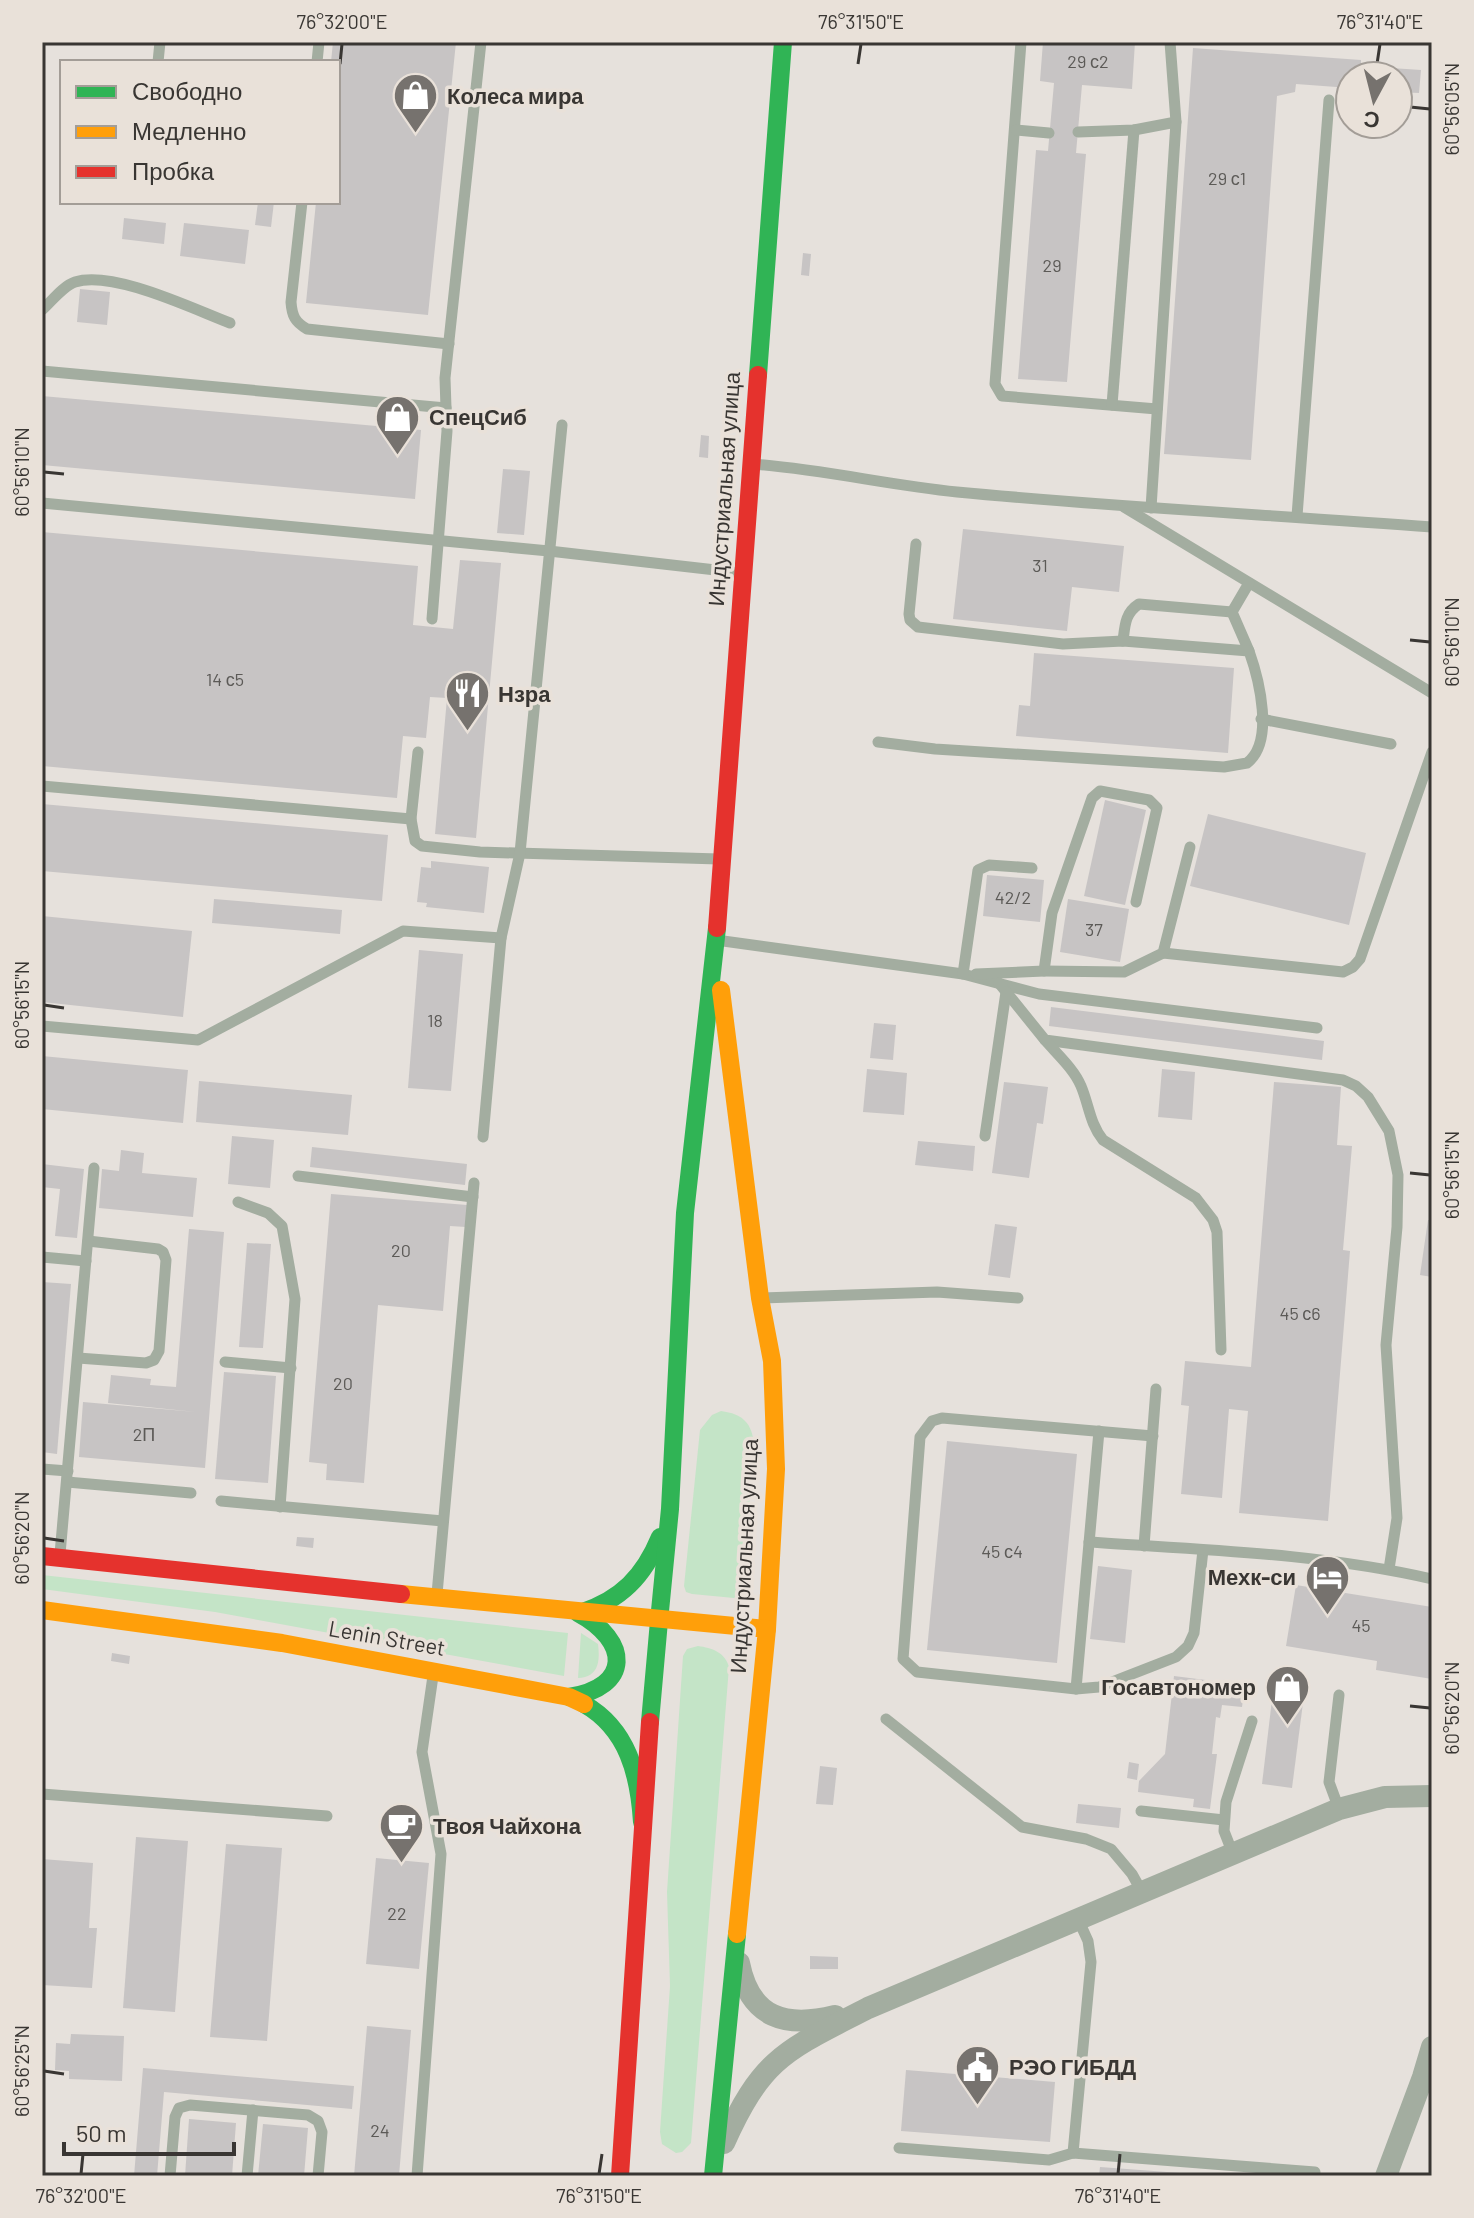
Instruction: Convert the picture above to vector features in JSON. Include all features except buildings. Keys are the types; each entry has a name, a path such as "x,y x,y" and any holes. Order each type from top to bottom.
{"main road":[{"name":"Индустриальная улица","path":"629,2173 623,2151 642,1822 670,1509 685,1213 716,940 749,464 783,42"},
{"name":"Индустриальная улица","path":"710,2173 736,1949 767,1629 776,1469 772,1361 760,1298 716,940"},
{"path":"578,1613 611,1602 635,1582 656,1549 670,1509"},
{"name":"Lenin Street","path":"51,1557 578,1613 767,1629"},
{"name":"Lenin Street","path":"42,1610 282,1643 569,1697 602,1715 620,1736 638,1779 642,1822"},
{"path":"569,1697 584,1696 607,1683 615,1658 614,1644 608,1633 578,1613"}],"street":[{"path":"710,2173 741,2107 758,2080 793,2046 868,2008 1339,1809 1385,1797 1432,1796"},
{"path":"736,1949 744,1984 771,2015 799,2023 868,2008"},
{"path":"1386,2176 1432,2047"}],"lane":[{"path":"432,619 447,431 445,378 481,42"},
{"path":"1021,42 996,390 1002,396 1157,409"},
{"path":"1151,508 1176,122 1170,42"},
{"path":"1297,516 1329,100"},
{"path":"1078,132 1134,130 1176,122"},
{"path":"1016,130 1049,133"},
{"path":"1112,405 1134,130"},
{"path":"302,204 291,302 292,315 298,323 307,329 449,344"},
{"path":"42,310 67,287 76,282 89,281 135,287 230,323"},
{"path":"42,371 446,408"},
{"path":"483,1137 501,938 520,853 562,425"},
{"path":"749,464 804,468 952,491 1432,527"},
{"path":"42,503 439,540 742,573"},
{"path":"1122,506 1432,693"},
{"path":"916,544 909,614 910,620 918,627 1063,644 1123,641 1249,651"},
{"path":"1232,612 1249,583"},
{"path":"1123,641 1126,618 1131,609 1139,604 1232,612"},
{"path":"878,742 935,749 1236,767 1247,763 1259,750 1262,699 1258,676 1232,612"},
{"path":"1261,719 1391,744"},
{"path":"418,752 411,819 415,841 422,846 480,852 722,859"},
{"path":"716,940 963,974 1124,972 1163,953 1343,972 1360,959 1432,752"},
{"path":"42,786 411,819"},
{"path":"1044,971 1056,901 1092,798 1100,791 1149,800 1157,808 1136,902"},
{"path":"1163,953 1190,847"},
{"path":"963,974 978,870 989,865 1032,868"},
{"path":"42,1026 198,1040 403,931 501,938"},
{"path":"963,974 1002,988 1039,994 1317,1028"},
{"path":"1002,988 1074,1073 1096,1130 1103,1140 1196,1198 1213,1220 1217,1232 1221,1350"},
{"path":"985,1136 1002,988"},
{"path":"1045,1040 1343,1080 1368,1097 1389,1131 1398,1175 1397,1227 1386,1345 1397,1518 1389,1569"},
{"path":"51,1557 67,1477 94,1168"},
{"path":"298,1176 473,1197"},
{"path":"437,1598 474,1183"},
{"path":"238,1202 268,1213 282,1226 295,1299 280,1507"},
{"path":"78,1358 146,1363 154,1360 159,1351 166,1260 163,1252 88,1241"},
{"path":"42,1257 86,1261"},
{"path":"760,1298 937,1292 1018,1298"},
{"path":"225,1362 291,1368"},
{"path":"1144,1546 1156,1389"},
{"path":"1153,1436 942,1418 932,1421 920,1437 903,1659 917,1672 1076,1689 1099,1687 1176,1657 1188,1646 1194,1633 1203,1550"},
{"path":"1076,1689 1099,1431"},
{"path":"42,1469 67,1477 191,1493"},
{"path":"221,1501 443,1521"},
{"path":"1089,1542 1310,1557 1432,1579"},
{"path":"417,2176 441,1854 422,1752 434,1671"},
{"path":"1339,1695 1329,1782 1339,1809"},
{"path":"886,1719 1022,1827 1086,1839 1111,1849 1132,1874 1142,1892"},
{"path":"1233,1854 1224,1831 1224,1820 1229,1791 1252,1721"},
{"path":"42,1794 327,1816"},
{"path":"1141,1811 1224,1820"},
{"path":"1073,2153 1091,1962 1088,1941 1078,1919"},
{"path":"170,2176 175,2117 179,2108 190,2105 308,2115 318,2121 322,2132 318,2176"},
{"path":"247,2176 253,2110"},
{"path":"899,2148 1049,2160 1073,2153 1315,2172"}],"green space":[{"path":"721,1411 735,1414 745,1421 754,1445 743,1588 740,1595 734,1598 692,1594 686,1592 684,1586 700,1430 712,1415"},
{"path":"42,1575 568,1633 564,1676 215,1612 42,1589"},
{"path":"581,1633 598,1644 599,1656 594,1671 578,1678"},
{"path":"698,1646 717,1652 729,1667 691,2143 682,2152 676,2153 662,2144 660,2132 670,1986 667,1892 683,1656 687,1649"}],"traffic: fast":[{"path":"758,375 783,42"},
{"path":"659,1621 670,1509 685,1213 717,928"},
{"path":"580,1613 608,1601 629,1585 647,1564 660,1537"},
{"path":"569,1697 590,1692 604,1684 617,1662 615,1649 607,1637 578,1613"},
{"path":"650,1722 659,1621"},
{"path":"584,1704 599,1714 621,1740 634,1771 642,1822"},
{"path":"713,2176 737,1934"}],"traffic: slow":[{"path":"721,990 760,1298 772,1361 776,1469 767,1629"},
{"path":"401,1594 767,1629 737,1934"},
{"path":"42,1610 282,1643 569,1697 584,1704"}],"traffic: jam":[{"path":"717,928 758,375"},
{"path":"42,1556 401,1594"},
{"path":"620,2176 650,1722"}],"place":[{"name":"Колеса мира","path":"416,135"},
{"name":"СпецСиб","path":"398,456"},
{"name":"Нзра","path":"467,733"},
{"name":"Мехк-си","path":"1327,1616"},
{"name":"Госавтономер","path":"1287,1726"},
{"name":"Твоя Чайхона","path":"402,1865"},
{"name":"РЭО ГИБДД","path":"978,2106"}]}
